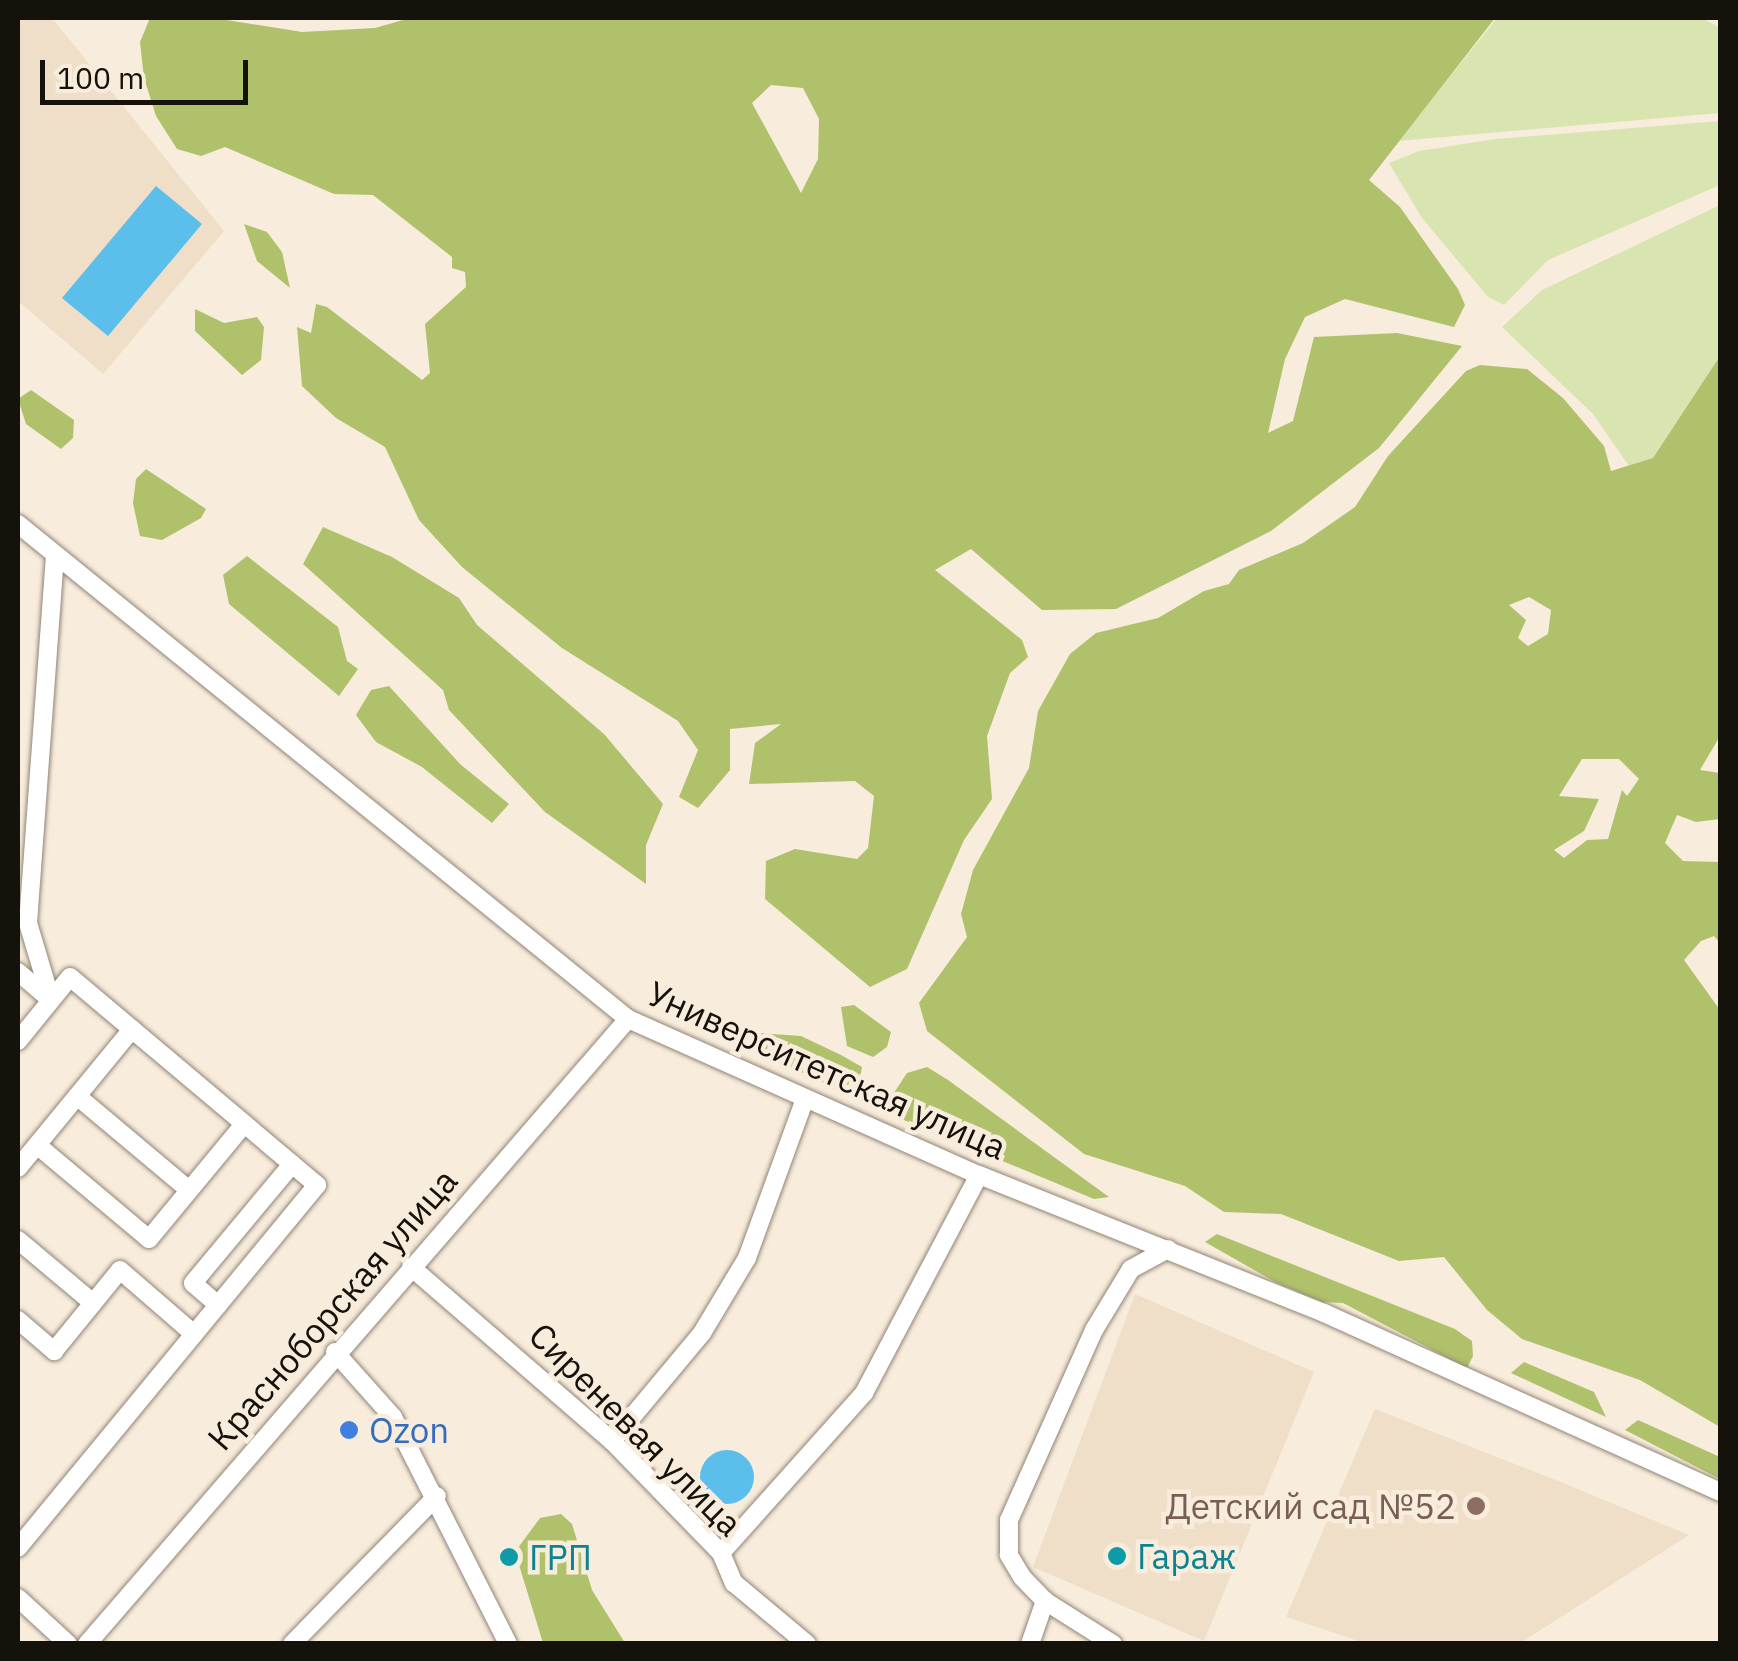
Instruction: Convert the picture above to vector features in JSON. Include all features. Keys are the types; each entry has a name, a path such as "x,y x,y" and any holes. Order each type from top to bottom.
{"street":[{"name":"Университетская улица","path":"18,524 628,1019 979,1175 1168,1249 1720,1492"},
{"path":"51,1000 28,923 55,555"},
{"path":"18,972 51,1000"},
{"path":"18,1041 70,977 317,1185 18,1548"},
{"name":"Красноборская улица","path":"87,1644 335,1352 628,1019"},
{"path":"18,1168 132,1029"},
{"path":"77,1096 189,1190"},
{"path":"612,1441 702,1333 747,1258 805,1099"},
{"path":"36,1145 148,1239 244,1124"},
{"path":"218,1305 193,1283 292,1164"},
{"path":"721,1553 864,1393 979,1175"},
{"path":"18,1240 93,1303"},
{"path":"1114,1644 1045,1601 1010,1556 1009,1520 1094,1330 1131,1269 1168,1249"},
{"name":"Сиреневая улица","path":"411,1266 612,1441 721,1553 734,1583 807,1644"},
{"path":"18,1320 54,1352 120,1270 194,1334"},
{"path":"335,1352 392,1417 437,1496 507,1639 486,1644"},
{"path":"292,1644 437,1496"},
{"path":"18,1598 68,1644"},
{"path":"1030,1644 1045,1601"}],"shaded area":[{"path":"18,18 52,18 224,231 103,374 18,301"},
{"path":"1135,1294 1314,1372 1204,1641 1033,1567"},
{"name":"Детский сад №52","path":"1375,1409 1689,1535 1520,1643 1365,1643 1286,1617"}],"green space":[{"path":"150,18 214,18 302,32 375,28 410,18 1495,18 1369,180 1400,207 1458,289 1465,305 1454,327 1345,299 1305,317 1285,359 1268,433 1293,421 1314,337 1397,333 1462,346 1379,448 1271,531 1116,609 1042,610 971,549 935,570 1022,640 1028,657 1010,673 987,736 992,799 964,840 907,969 870,987 765,899 766,861 795,849 857,859 868,848 874,796 855,781 749,784 755,743 781,724 730,729 730,770 698,808 679,797 698,750 678,721 562,648 462,567 419,520 385,447 336,418 302,386 297,327 311,333 316,304 327,307 422,380 430,373 425,324 466,287 465,272 452,268 452,257 373,195 334,194 225,147 201,156 177,149 156,116 144,78 140,42","holes":["771,85 803,88 819,119 818,159 801,193 752,103"]},
{"path":"1497,18 1702,18 1720,28 1720,113 1398,141"},
{"path":"1720,121 1720,185 1548,260 1504,305 1488,297 1422,218 1389,163 1419,151 1495,139"},
{"path":"1720,205 1720,356 1653,458 1629,466 1593,414 1502,327 1542,290"},
{"path":"244,224 267,232 282,252 290,288 257,261"},
{"path":"195,309 224,323 257,317 264,327 261,360 242,375 195,331"},
{"path":"1720,356 1720,736 1700,770 1720,773 1720,819 1696,822 1677,815 1665,843 1683,861 1720,862 1720,943 1714,936 1701,941 1684,960 1720,1010 1720,1427 1640,1380 1522,1339 1487,1310 1444,1257 1399,1261 1281,1214 1224,1212 1185,1186 1084,1154 927,1031 919,1003 967,937 961,914 973,870 1029,768 1038,711 1070,654 1096,633 1158,618 1204,591 1229,584 1239,570 1303,543 1355,507 1388,456 1466,371 1480,365 1527,369 1563,398 1604,446 1611,471 1653,458","holes":["1529,597 1551,610 1548,634 1528,646 1518,638 1526,620 1509,605","1582,759 1619,759 1639,779 1627,796 1622,790 1608,839 1587,840 1564,858 1554,850 1584,831 1599,799 1559,796"]},
{"path":"31,390 74,420 73,438 61,449 26,424 18,399"},
{"path":"146,469 206,509 201,518 162,540 140,536 133,503 136,479"},
{"path":"323,527 392,557 459,598 477,625 604,734 663,804 646,845 646,884 545,812 449,710 443,690 303,564"},
{"path":"247,556 338,627 347,661 358,669 339,696 229,604 223,575"},
{"path":"389,686 460,764 509,804 492,823 422,767 376,742 356,715 371,690"},
{"path":"854,1005 891,1032 887,1047 873,1057 847,1046 841,1007"},
{"path":"760,1033 801,1036 841,1055 862,1067 859,1084 830,1086 764,1054"},
{"path":"927,1067 1109,1197 1094,1199 882,1111 907,1073"},
{"path":"1217,1234 1455,1329 1472,1341 1473,1356 1467,1368 1343,1303 1322,1302 1277,1283 1205,1242"},
{"path":"1524,1362 1594,1392 1606,1417 1511,1373"},
{"path":"1638,1420 1720,1457 1720,1479 1625,1430"},
{"path":"561,1514 572,1524 592,1590 625,1643 543,1643 515,1552 540,1518"}],"water":[{"path":"156,186 202,224 108,336 62,298"},
{"path":"727,1450 746,1458 754,1477 746,1496 727,1504 708,1496 700,1477 708,1458"}],"place":[{"name":"Ozon","path":"349,1430"},
{"name":"Детский сад №52","path":"1476,1506"},
{"name":"Гараж","path":"1117,1556"},
{"name":"ГРП","path":"509,1557"}]}
